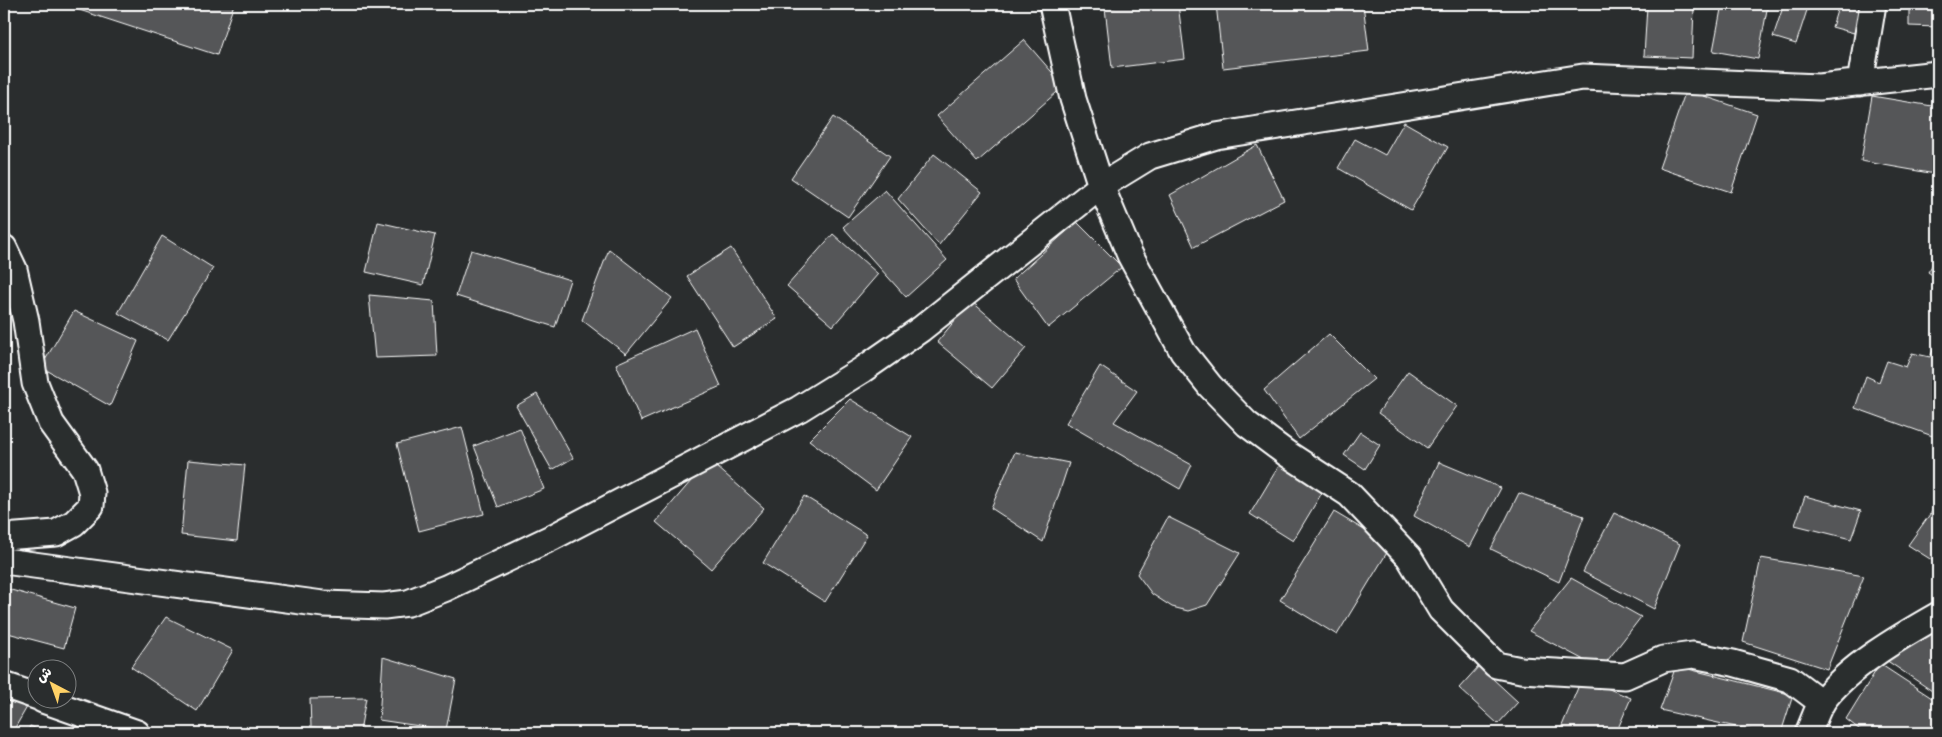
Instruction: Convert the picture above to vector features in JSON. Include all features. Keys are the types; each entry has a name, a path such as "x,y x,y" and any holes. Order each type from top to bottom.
{"street":[{"path":"1052,4 1073,99 1101,186 1130,255 1183,352 1210,386 1248,424 1286,453 1349,494 1408,557 1441,610 1496,665 1521,670 1625,676 1663,659 1692,655 1733,663 1790,679 1822,703"},
{"path":"1860,83 1873,4"},
{"path":"4,561 323,604 384,606 408,603 446,588 553,537 807,404 862,370 921,329 1101,186 1150,156 1216,136 1583,76 1819,87 1938,74"},
{"path":"4,248 14,270 26,321 35,383 51,423 84,470 92,493 91,506 74,523 56,533 4,537"},
{"path":"1808,733 1822,703 1838,684 1872,656 1938,615"},
{"path":"4,685 28,693"},
{"path":"71,710 137,733"}],"building":[{"path":"61,4 234,4 217,55"},
{"path":"1136,4 1178,4 1185,59 1112,68 1105,8"},
{"path":"1216,4 1363,4 1369,51 1223,68"},
{"path":"1722,4 1768,4 1758,59 1713,51"},
{"path":"1784,4 1809,4 1796,44 1773,37"},
{"path":"1839,4 1863,4 1854,33 1832,27"},
{"path":"1909,4 1938,4 1938,27 1909,26"},
{"path":"1647,6 1694,8 1692,58 1644,56"},
{"path":"1024,40 1064,86 977,162 937,116"},
{"path":"1686,90 1757,114 1731,192 1659,168"},
{"path":"1872,96 1938,107 1938,154 1935,174 1861,161"},
{"path":"833,117 890,156 848,217 791,178"},
{"path":"1404,122 1448,147 1411,210 1338,168 1355,139 1385,155"},
{"path":"1257,145 1284,200 1194,247 1170,195"},
{"path":"934,154 982,192 939,245 898,199"},
{"path":"885,190 947,260 906,297 843,227"},
{"path":"378,222 435,235 423,285 366,272"},
{"path":"1077,222 1122,267 1048,328 1013,279"},
{"path":"833,234 878,274 833,326 787,286"},
{"path":"162,236 213,268 168,340 118,313"},
{"path":"731,248 777,319 733,347 687,276"},
{"path":"609,249 672,298 626,354 582,320"},
{"path":"471,250 570,280 555,327 456,296"},
{"path":"1938,256 1938,279 1928,272"},
{"path":"369,295 434,301 437,356 375,358"},
{"path":"971,301 1026,348 992,388 937,342"},
{"path":"74,311 138,341 110,406 41,367"},
{"path":"695,328 721,386 641,421 616,364"},
{"path":"1329,334 1374,379 1299,439 1264,390"},
{"path":"1938,339 1938,438 1855,408 1866,376 1879,382 1887,361 1906,367 1912,353 1930,357"},
{"path":"1100,366 1137,391 1114,422 1192,465 1180,489 1066,423"},
{"path":"1408,371 1457,406 1427,448 1378,413"},
{"path":"537,394 573,458 552,470 516,406"},
{"path":"850,399 912,437 876,490 809,440"},
{"path":"462,427 484,514 419,531 397,444"},
{"path":"520,428 544,489 498,507 474,446"},
{"path":"1360,432 1380,445 1365,469 1344,455"},
{"path":"1015,452 1069,463 1043,542 991,508"},
{"path":"188,460 245,465 237,541 181,535"},
{"path":"709,460 764,508 711,569 656,522"},
{"path":"1439,462 1501,488 1470,547 1414,516"},
{"path":"1280,464 1323,491 1293,541 1250,514"},
{"path":"1519,493 1584,516 1559,582 1491,549"},
{"path":"804,496 867,535 825,602 763,563"},
{"path":"1805,496 1861,511 1851,539 1795,525"},
{"path":"1938,503 1938,564 1908,545"},
{"path":"1334,512 1391,546 1337,635 1280,600"},
{"path":"1614,513 1680,544 1654,609 1583,572"},
{"path":"1168,517 1240,553 1207,605 1188,611 1172,607 1152,594 1137,574"},
{"path":"1761,558 1864,576 1827,669 1743,642"},
{"path":"1571,578 1641,617 1601,669 1529,631"},
{"path":"4,588 75,608 64,648 4,632"},
{"path":"166,617 233,650 197,711 131,667"},
{"path":"1938,626 1938,695 1886,660"},
{"path":"383,657 456,679 446,730 379,720"},
{"path":"1880,664 1938,702 1938,719 1929,733 1864,733 1846,719"},
{"path":"1479,666 1518,702 1498,724 1459,688"},
{"path":"1676,666 1793,695 1781,733 1763,733 1660,710"},
{"path":"1582,678 1631,698 1616,733 1559,733"},
{"path":"4,697 27,707 12,733 4,733"},
{"path":"366,698 360,731 311,727 310,699"},
{"path":"30,726 46,733 27,733"}]}
